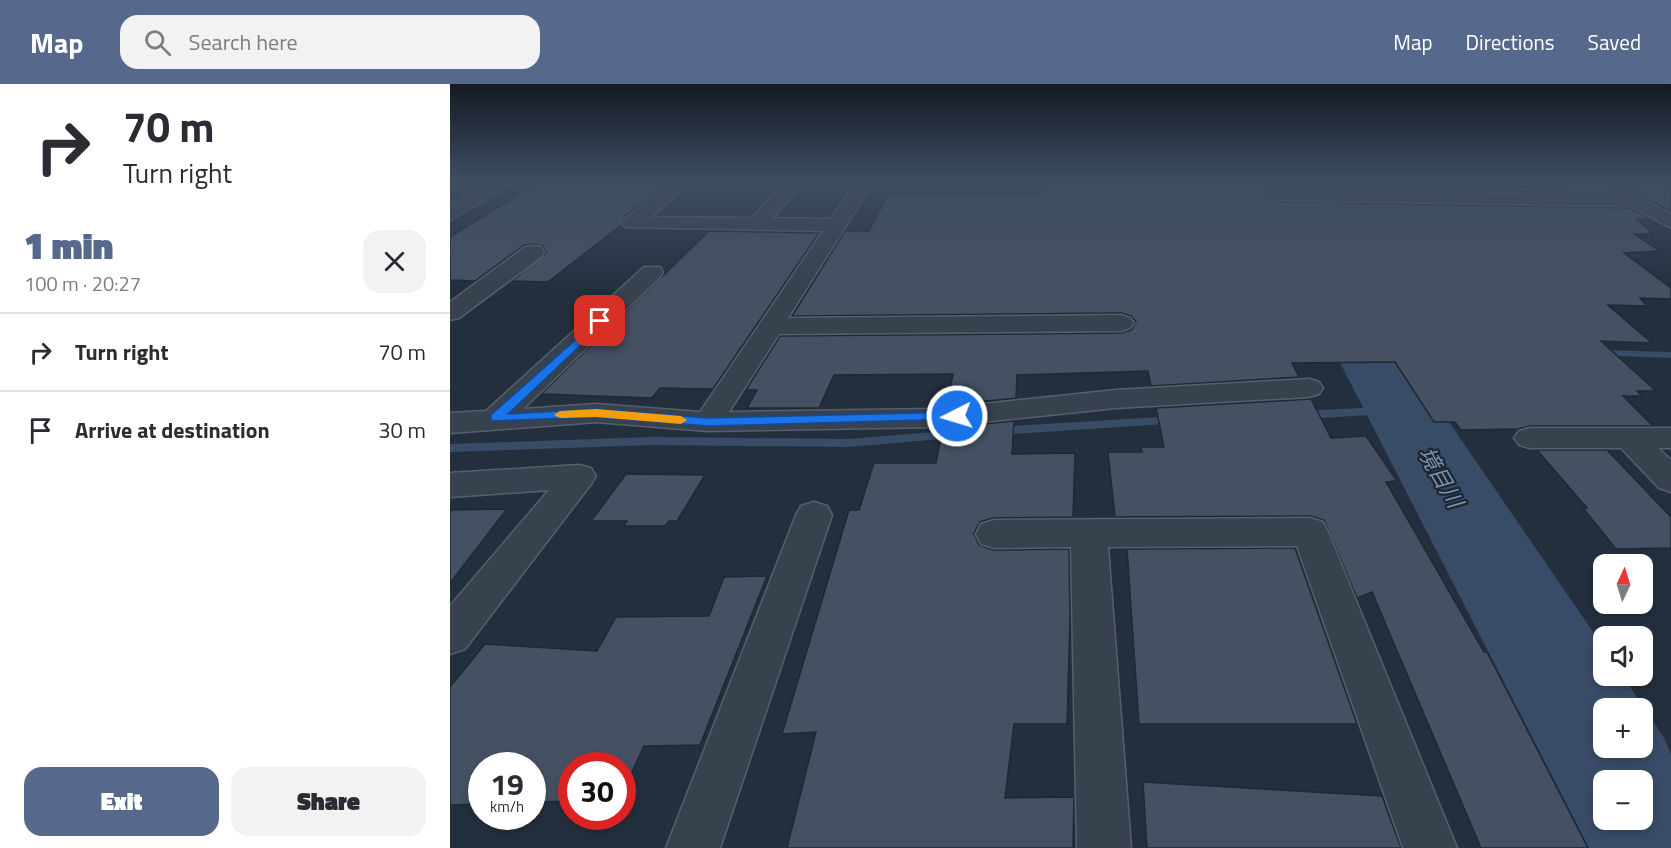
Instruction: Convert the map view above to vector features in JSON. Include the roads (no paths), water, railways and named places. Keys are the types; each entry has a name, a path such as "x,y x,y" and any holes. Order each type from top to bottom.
{"street":[{"path":"640,217 632,223 836,225"},
{"path":"758,224 764,217"},
{"path":"708,422 842,217"},
{"path":"450,313 533,252"},
{"path":"496,418 652,272"},
{"path":"769,326 1121,323"},
{"path":"450,423 496,418 596,413 708,422 934,418 1116,399 1309,388"},
{"path":"1530,438 1671,438"},
{"path":"1629,438 1671,480"},
{"path":"450,485 579,476 450,636"},
{"path":"693,848 814,515"},
{"path":"994,534 1310,532 1430,848"},
{"path":"1089,535 1104,848"}],"waterway":[{"name":"境目川","path":"1310,266 1365,347 1613,770"},
{"path":"1598,353 1671,355"},
{"path":"1301,415 1401,410"},
{"path":"995,431 1177,420"},
{"path":"450,448 653,441 849,443 958,434"},
{"name":"境目川","path":"1648,830 1659,848"}]}
